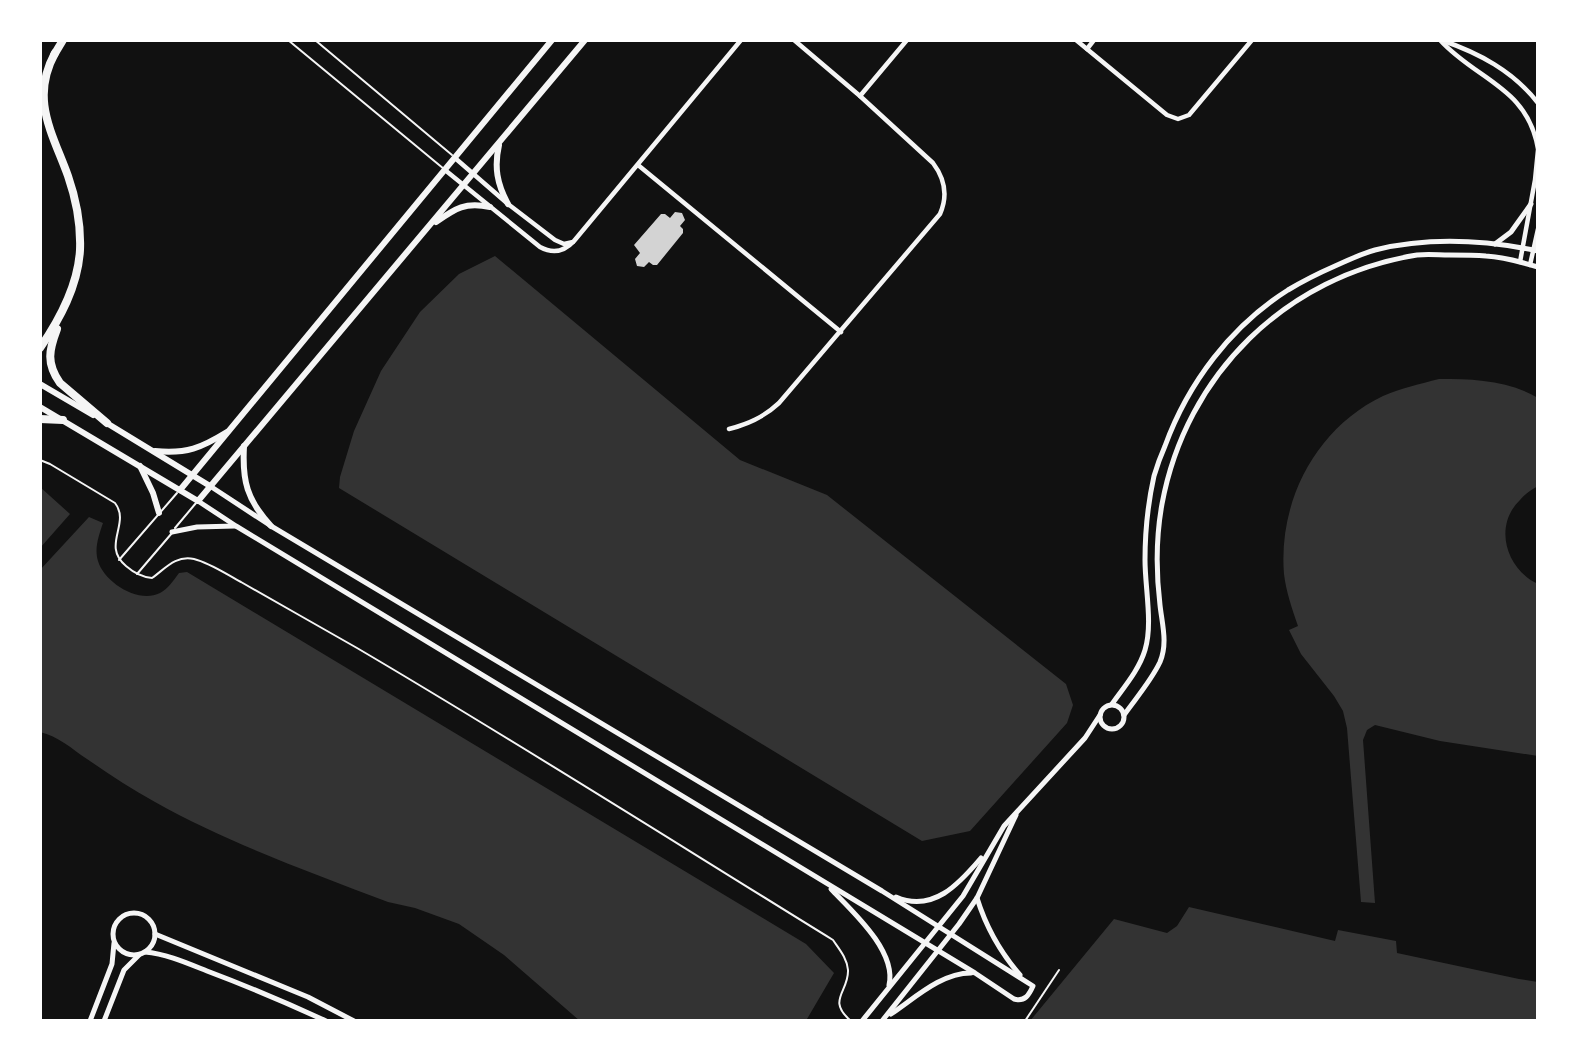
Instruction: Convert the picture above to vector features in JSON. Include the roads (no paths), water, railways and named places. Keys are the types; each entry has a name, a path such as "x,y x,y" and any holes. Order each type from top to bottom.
{"highway":[{"path":"40,75 63,40"},
{"path":"55,53 45,78 44,106 72,189 80,237 76,273 50,349 53,370 60,383 107,423"},
{"path":"40,348 65,305"},
{"path":"40,419 62,420"}],"main road":[{"path":"180,490 552,40"},
{"path":"40,407 198,501 585,40"},
{"path":"500,142 496,174 500,190 508,204"},
{"path":"429,227 462,206 476,204 490,207"},
{"path":"40,384 210,486"},
{"path":"154,451 187,452 232,429"},
{"path":"244,446 243,464 247,490 259,513 271,526"},
{"path":"139,465 149,483 159,513"}],"street":[{"path":"445,170 546,250 564,250 741,40"},
{"path":"729,429 749,423 773,409 940,214 945,195 941,175 933,163 794,40"},
{"path":"860,96 906,40"},
{"path":"1076,40 1167,115 1178,120 1189,115 1252,40"},
{"path":"1087,49 1094,40"},
{"path":"1440,40 1497,65 1518,81 1538,103"},
{"path":"1440,40 1454,54 1514,99 1535,134 1538,150 1521,262"},
{"path":"455,158 555,240 564,244 574,241"},
{"path":"638,164 841,332"},
{"path":"1494,244 1511,232 1531,204"},
{"path":"1530,265 1538,229"},
{"path":"863,1020 963,895 1004,826 1085,738 1106,706 1112,704 1138,667 1145,649 1148,629 1146,531 1155,473 1172,427 1187,397 1236,332 1286,291 1310,277 1375,250 1419,243 1469,242 1535,250"},
{"path":"1124,715 1160,661 1164,643 1158,534 1168,475 1192,415 1238,349 1272,318 1322,285 1384,262 1420,255 1484,256 1538,267"},
{"path":"198,501 1014,999 1027,996 1033,986 950,934 271,526 210,486"},
{"path":"172,532 210,526 236,526"},
{"path":"1100,715 1101,722 1106,727 1119,727 1124,722 1124,715 1122,709 1112,704"},
{"path":"1085,738 1106,727"},
{"path":"884,1019 977,898 1019,810"},
{"path":"881,891 907,902 939,897 955,886 988,850"},
{"path":"824,882 862,921 876,940 889,966 889,988"},
{"path":"977,898 996,943 1025,981"},
{"path":"90,1021 113,964 113,935 117,921 132,913 144,916 153,925 154,941 124,970 104,1021"},
{"path":"155,934 308,997 354,1021"},
{"path":"114,943 125,954 155,953 176,958 259,990 326,1021"},
{"path":"884,1019 944,979 975,973"}],"lane":[{"path":"288,40 445,170"},
{"path":"315,40 455,158"},
{"path":"40,460 115,503 121,515 115,550 119,560 137,575 152,578 176,560 186,558 213,567 418,685 832,940 845,958 848,968 839,1003 840,1010 851,1021"},
{"path":"119,560 180,490"},
{"path":"137,575 198,501"},
{"path":"1025,1021 1059,970"}]}
